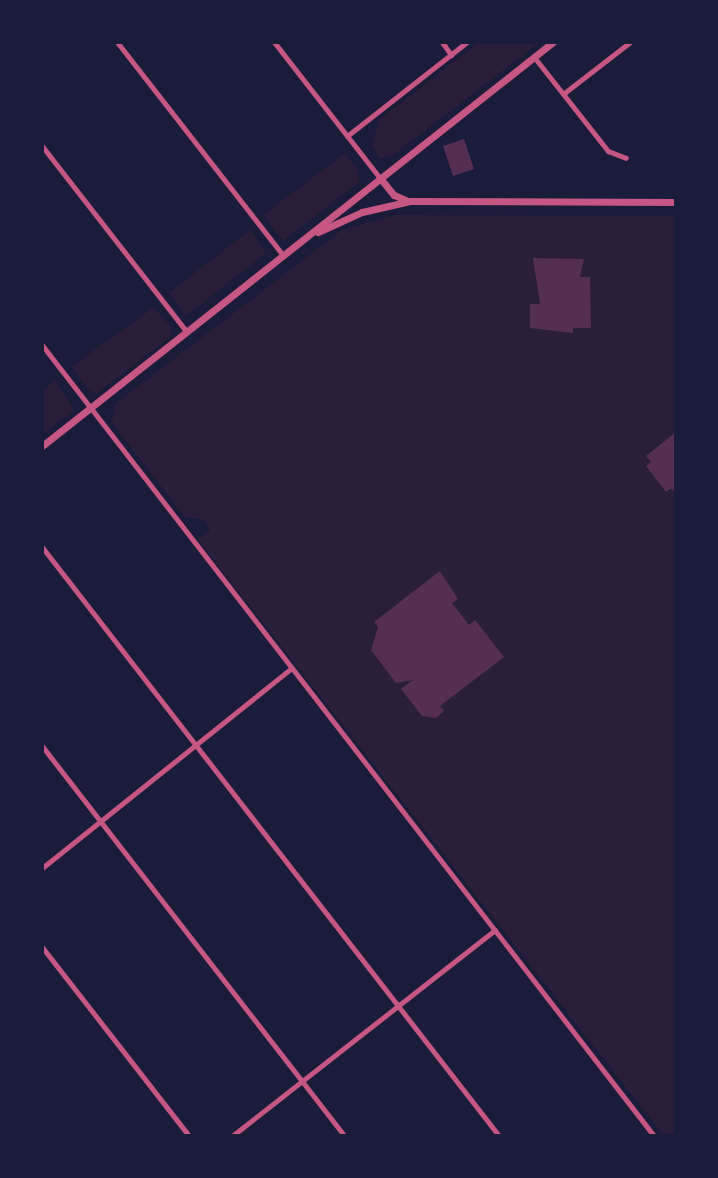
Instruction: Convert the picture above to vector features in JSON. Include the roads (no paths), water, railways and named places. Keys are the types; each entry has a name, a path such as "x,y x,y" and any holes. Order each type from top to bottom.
{"street":[{"path":"117,42 283,255"},
{"path":"274,42 394,195 410,201"},
{"path":"442,42 451,55"},
{"path":"347,136 467,42"},
{"path":"42,446 553,42"},
{"path":"563,94 630,42"},
{"path":"534,57 608,151 626,158"},
{"path":"42,146 186,331"},
{"path":"298,243 362,212 410,201 676,202"},
{"path":"42,345 654,1136"},
{"path":"42,547 499,1136"},
{"path":"42,868 292,668"},
{"path":"42,746 344,1136"},
{"path":"232,1136 495,930"},
{"path":"42,947 189,1136"}]}
